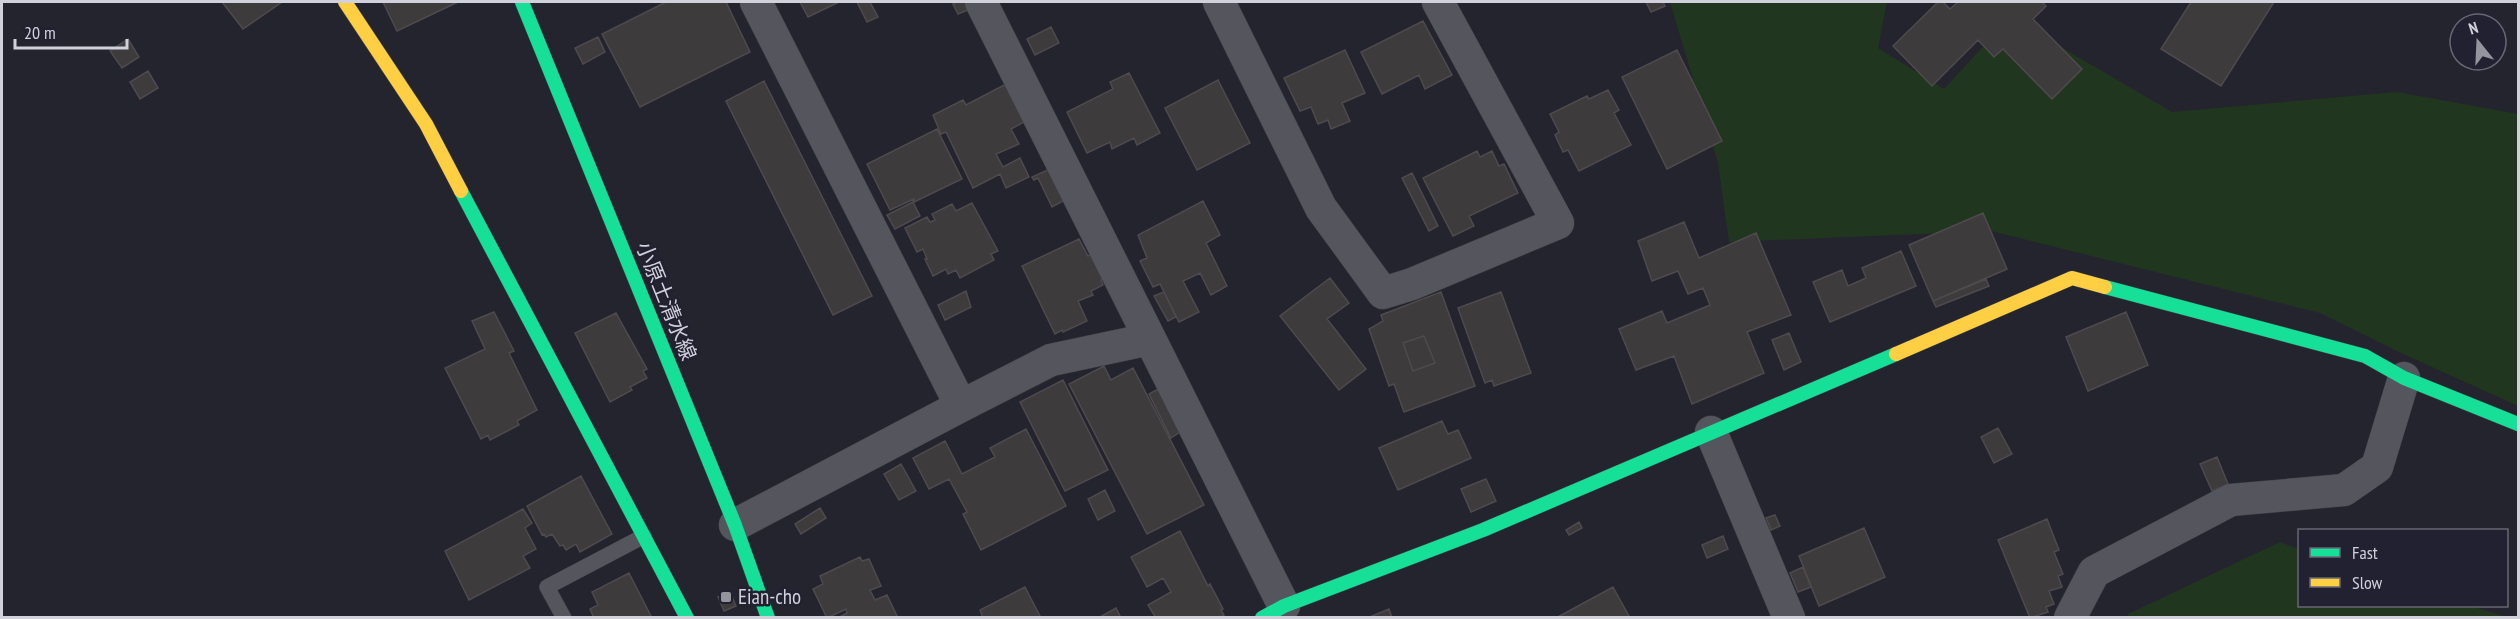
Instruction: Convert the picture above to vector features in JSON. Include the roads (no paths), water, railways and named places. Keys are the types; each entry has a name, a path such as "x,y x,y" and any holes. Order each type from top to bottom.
{"street":[{"path":"345,2 426,124 687,618"},
{"name":"小原土清水線","path":"522,2 735,525 768,618"},
{"path":"756,2 961,406"},
{"path":"981,2 1150,339 1273,612 1493,526 2072,278 2365,356 2404,378 2518,424"},
{"path":"1219,2 1322,208 1383,293 1412,284 1558,223 1438,2"},
{"path":"735,525 1051,360 1150,339"},
{"path":"2070,618 2094,572 2231,500 2344,490 2377,467 2404,378"},
{"path":"1711,432 1788,617"}],"lane":[{"path":"564,618 547,586 644,536"}],"place":[{"name":"Eian-cho","path":"726,597"}]}
